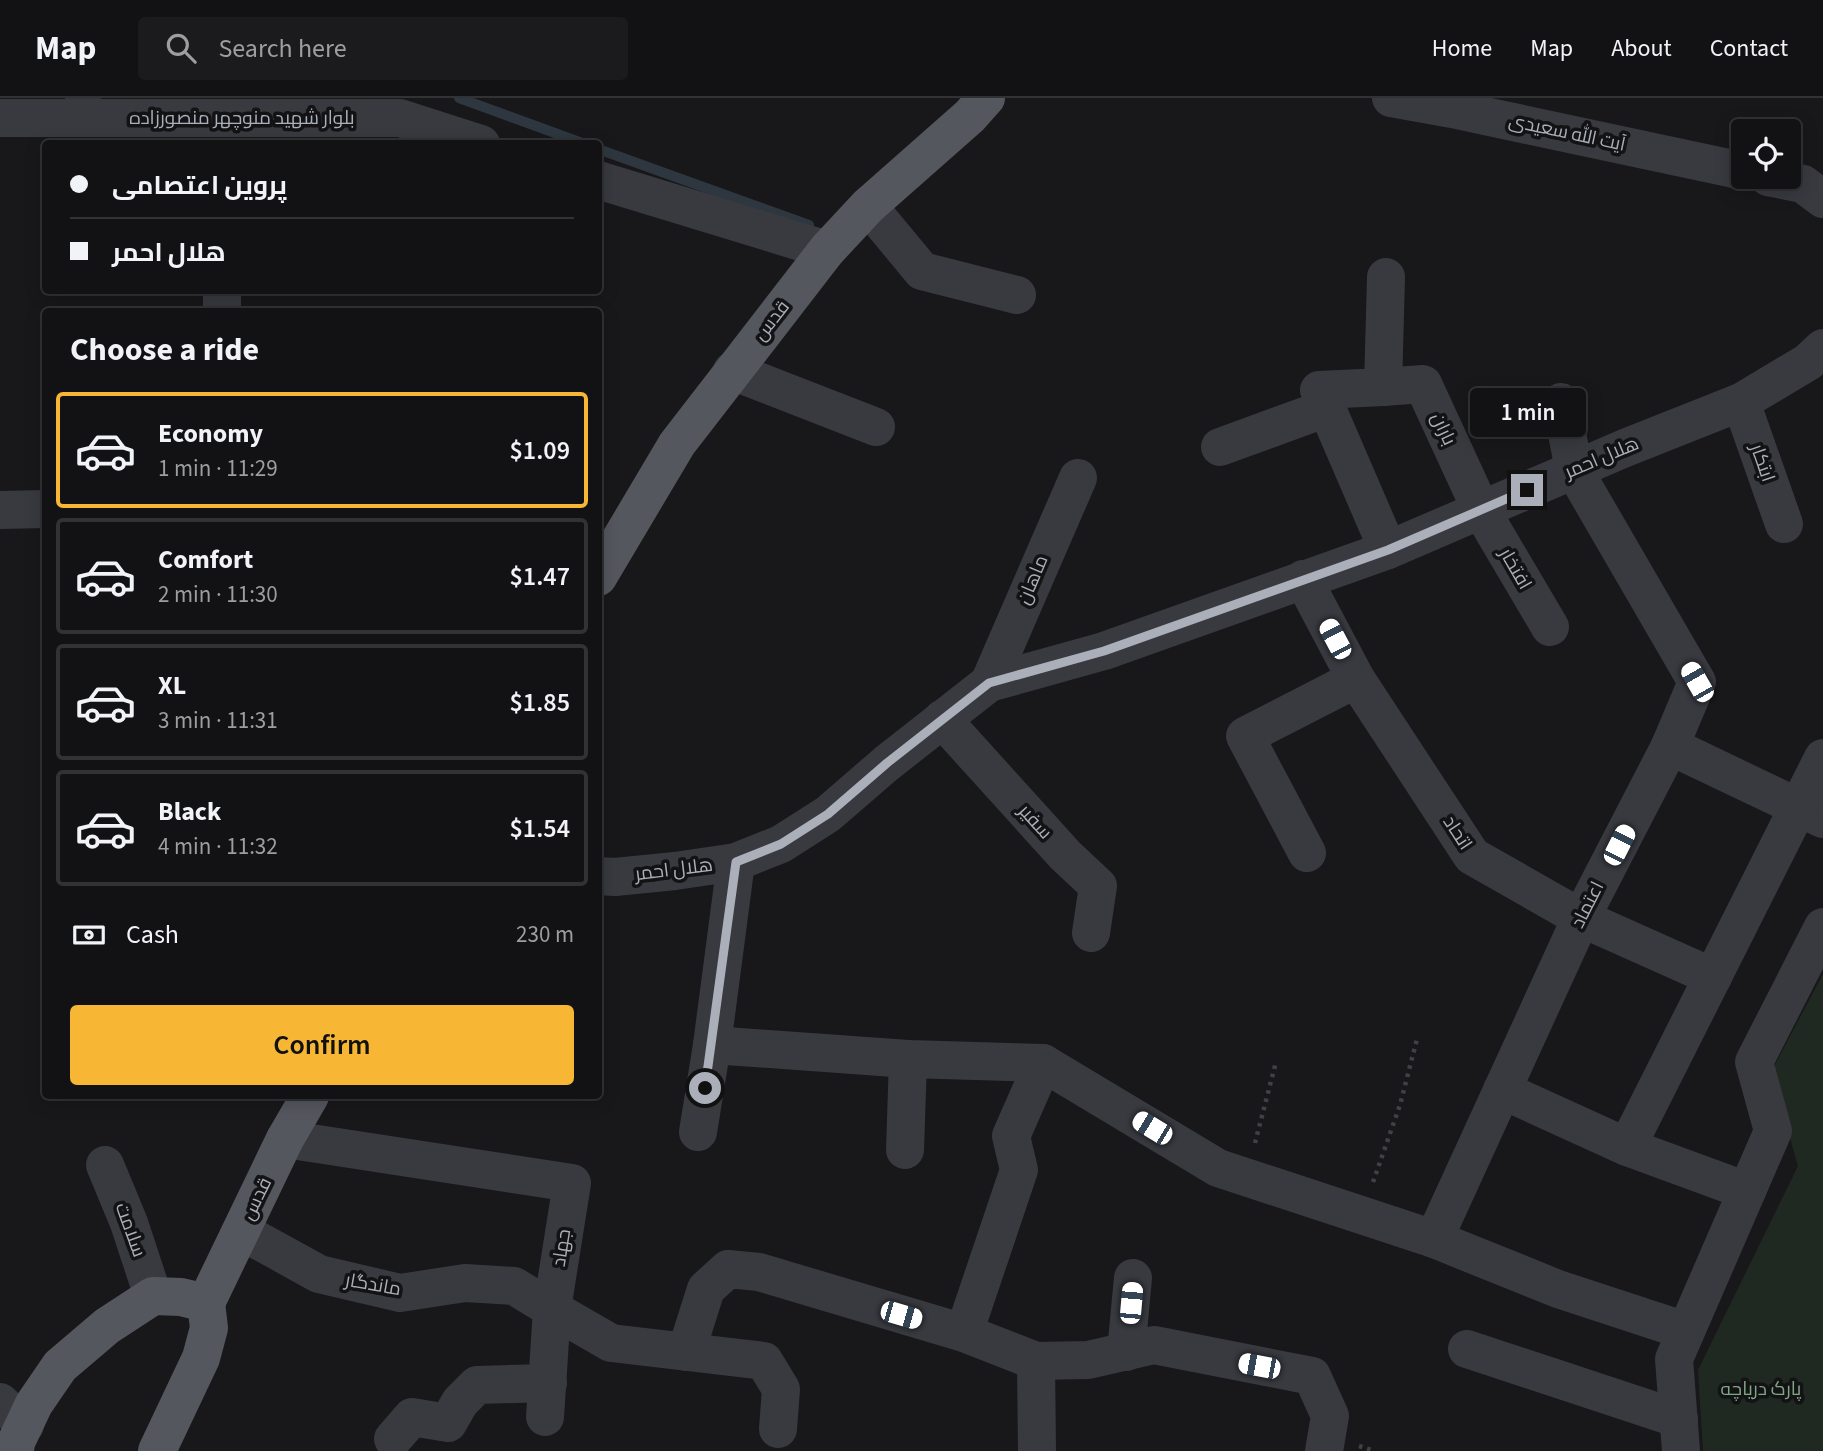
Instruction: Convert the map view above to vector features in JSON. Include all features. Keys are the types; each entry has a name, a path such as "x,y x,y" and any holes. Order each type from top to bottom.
{"main road":[{"name":"قدس","path":"602,570 677,444 827,250 868,206 974,104"},
{"name":"قدس","path":"206,1303 285,1139 308,1099"},
{"path":"11,1431 34,1405 60,1366 107,1325 153,1296 181,1297 206,1303 209,1328 201,1357 157,1451"}],"street":[{"name":"آیت الله سعیدی","path":"1391,98 1457,103 1731,168"},
{"name":"بلوار شهید منوچهر منصورزاده","path":"0,118 112,108 218,131 331,106 400,118 469,140"},
{"path":"602,181 827,250"},
{"path":"1801,184 1823,200"},
{"path":"868,206 922,271 1017,295"},
{"path":"1386,277 1383,387 1319,390 1388,550"},
{"name":"هلال احمر","path":"604,879 736,862 781,844 828,814 887,763 989,683 1104,651 1388,550 1752,395 1808,362 1823,348"},
{"path":"732,371 877,427"},
{"path":"1752,395 1823,383"},
{"name":"باران","path":"1383,387 1423,384 1481,510"},
{"name":"ابتکار","path":"1752,395 1784,524"},
{"path":"1561,401 1574,470"},
{"path":"1220,447 1327,408"},
{"name":"اعتماد","path":"1434,1239 1581,918 1670,746 1697,682 1574,470"},
{"name":"ماهان","path":"989,683 1078,478"},
{"path":"0,510 42,509"},
{"name":"افتخار","path":"1481,510 1550,627"},
{"name":"اتحاد","path":"1303,579 1356,679 1472,856 1581,918 1713,978"},
{"path":"1307,853 1245,736 1356,679"},
{"name":"سفیر","path":"942,719 1065,855 1098,886 1091,933"},
{"path":"1670,746 1811,813"},
{"path":"1627,1147 1713,978 1811,813 1823,758"},
{"path":"698,1132 736,862"},
{"path":"1467,1349 1680,1435 1674,1359 1773,1131 1754,1062 1823,927"},
{"path":"712,1045 908,1059 1043,1063 1218,1168 1434,1239 1558,1289 1686,1331"},
{"path":"905,1150 908,1059"},
{"path":"964,1333 1018,1170 1011,1136 1043,1063"},
{"path":"1502,1090 1627,1147 1747,1191"},
{"name":"جهاد","path":"285,1139 572,1183 552,1309"},
{"name":"سلامت","path":"105,1165 129,1223 153,1296"},
{"name":"ماندگار","path":"241,1231 319,1274 400,1293 465,1283 514,1286 552,1309"},
{"path":"686,1352 706,1289 728,1269 759,1272 964,1333 1036,1361 1088,1360 1154,1345 1312,1376 1330,1416 1324,1451"},
{"path":"1126,1352 1133,1278"},
{"path":"393,1439 412,1418 448,1423 460,1402 477,1385 546,1400 552,1309 611,1343 764,1361 781,1389 778,1429"},
{"path":"1036,1361 1037,1451"}],"path":[{"path":"1362,1215 1400,1105 1417,1039"},
{"path":"1246,1177 1276,1062"}],"green space":[{"name":"پارک دریاچه","path":"1823,974 1823,1451 1703,1451 1698,1370 1798,1166 1771,1072"}],"waterway":[{"path":"70,99 96,98"},
{"path":"459,98 574,140"},
{"path":"602,150 809,225"}],"route":[{"path":"705,1088 736,862 781,844 828,814 887,763 989,683 1104,651 1388,550 1527,490"}]}
